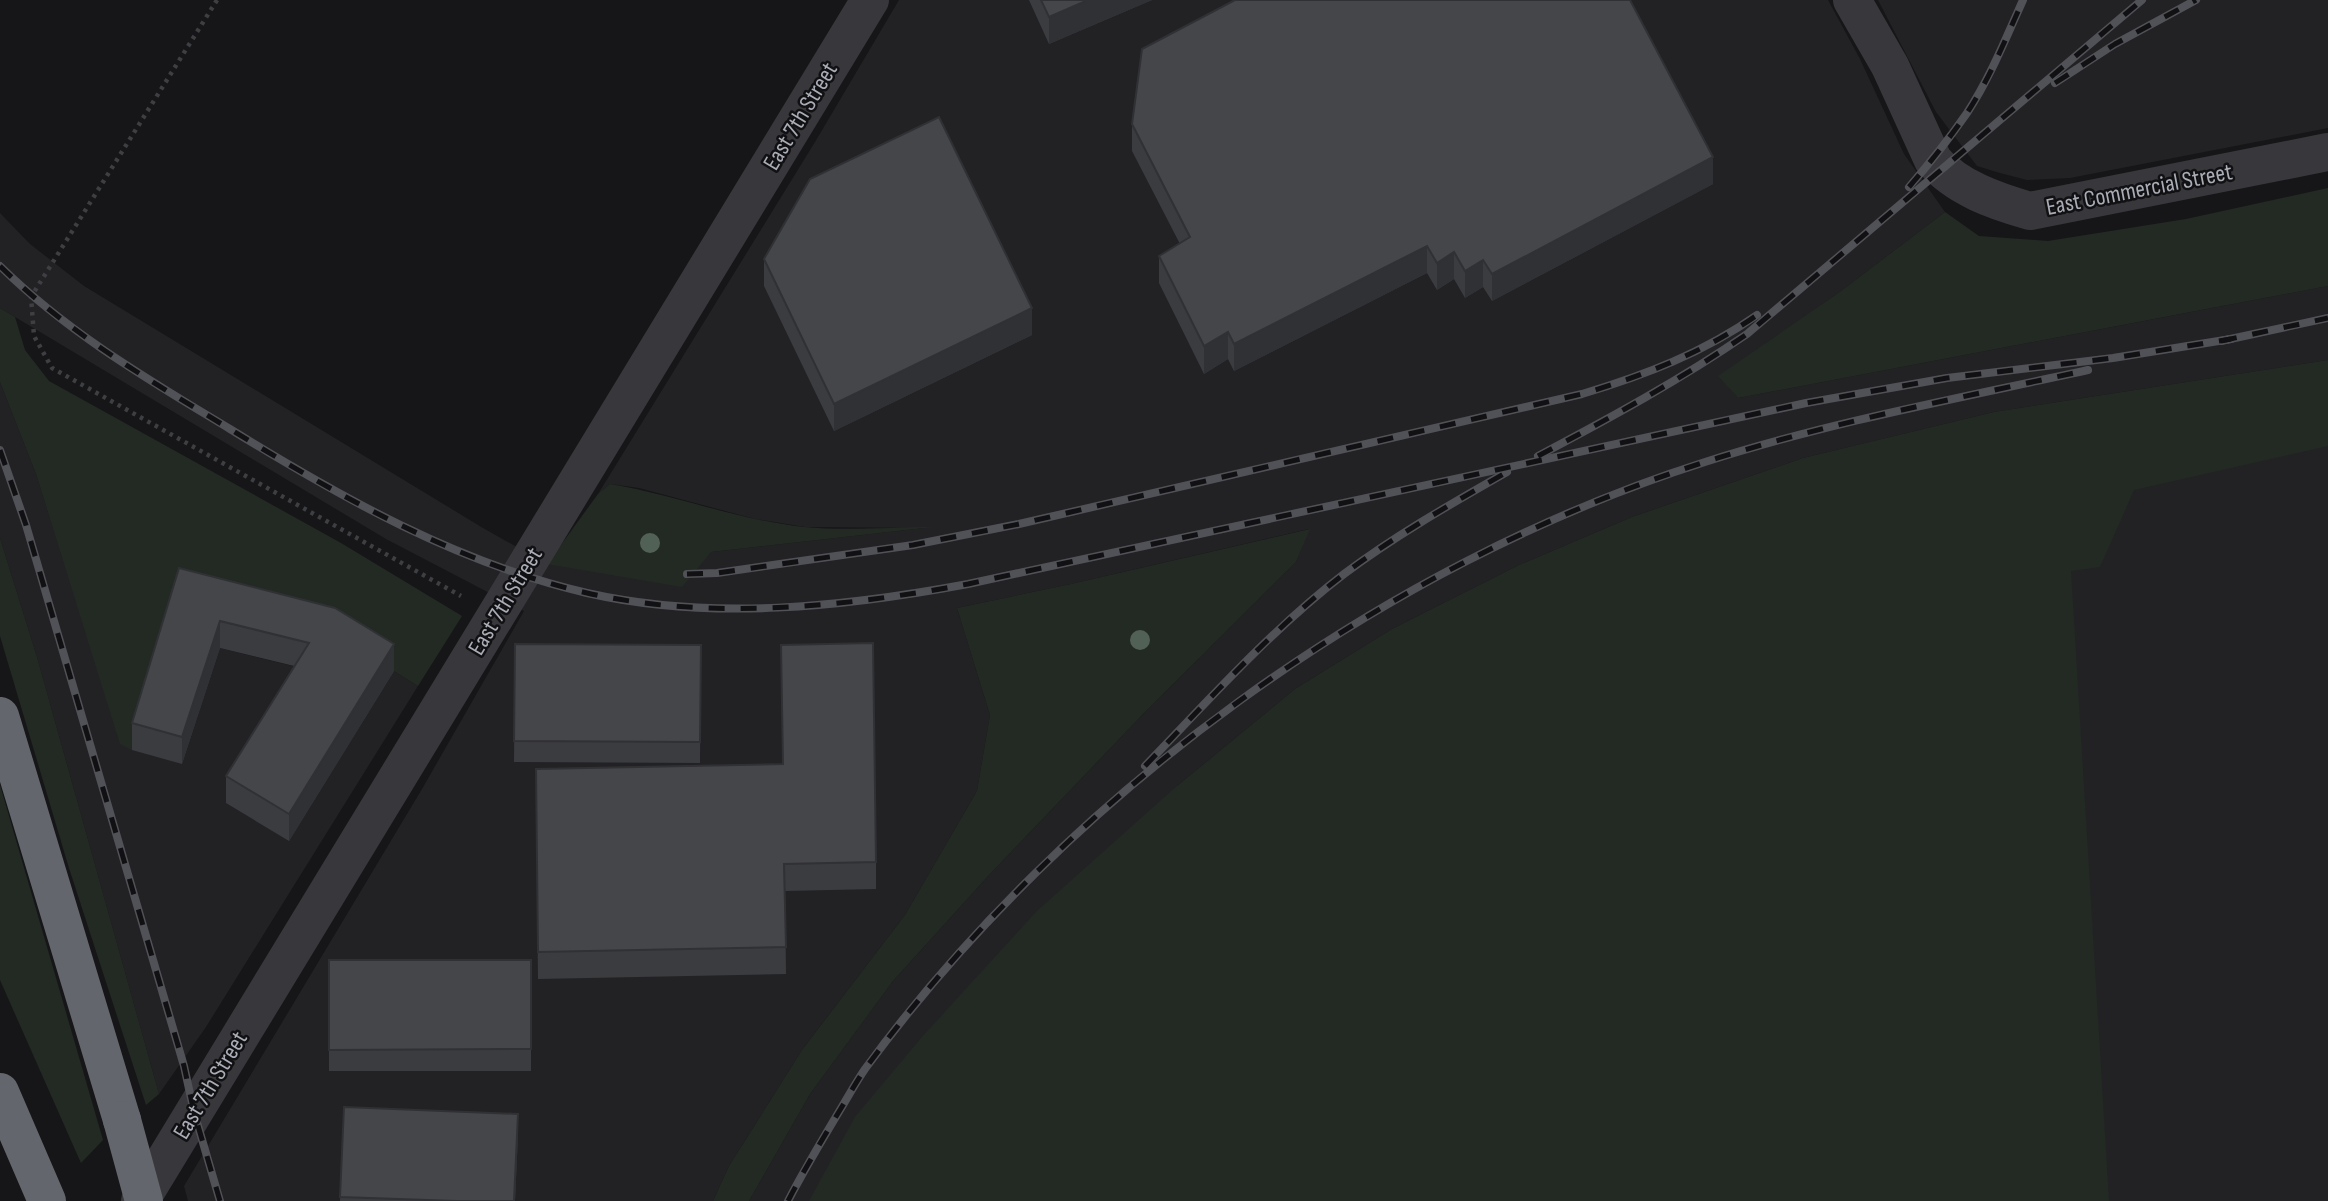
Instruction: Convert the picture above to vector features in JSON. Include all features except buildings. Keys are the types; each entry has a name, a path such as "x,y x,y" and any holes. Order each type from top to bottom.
{"highway":[{"path":"0,716 122,1120 142,1201"},
{"path":"0,1092 46,1201"}],"street":[{"name":"East 7th Street","path":"142,1201 870,0"},
{"name":"East Commercial Street","path":"1852,0 1889,66 1933,160 1941,169 1990,200 2030,211 2328,152"}],"path":[{"path":"217,0 31,297 33,336 52,368 497,616"}],"shaded area":[{"path":"899,0 1828,0 1860,59 1904,154 1945,212 1841,291 1719,376 1738,398 2328,286 2328,360 1994,412 1803,458 1632,517 1519,565 1392,629 1295,689 1177,786 1524,695 2328,409 2328,1201 749,1201 810,1094 893,981 990,874 1147,710 1296,562 1309,529 957,608 990,715 977,791 905,915 802,1050 729,1166 713,1201 188,1201 184,1186 422,789 524,611 386,539 0,308 0,213 30,244 84,286 547,564 711,552 924,528 805,527 755,519 639,488 610,484 598,494 815,142"},
{"path":"1878,0 2328,0 2328,128 2070,178 2027,180 2000,173 1977,166 1936,112"},
{"path":"2328,188 2328,286 1738,398 1718,376 1841,291 1945,212 1979,236 2048,241 2186,219"},
{"path":"0,308 15,317 25,350 49,381 341,543 462,616 418,686 394,671 179,595 132,750 120,744 36,474 0,382"},
{"path":"2328,360 2328,446 2134,490 2100,567 2071,571 2109,1201 809,1201 855,1117 922,1037 1037,911 1177,786 1295,689 1392,629 1519,565 1632,517 1803,458 1994,412"},
{"path":"0,382 36,474 86,633 182,764 220,648 309,670 394,671 418,686 206,1027 159,1094 37,657 0,538"},
{"path":"610,484 779,524 852,529 933,527 711,552 682,587 547,564 598,494"},
{"path":"1310,529 1296,562 1147,710 990,874 893,981 810,1094 749,1201 713,1201 729,1166 802,1050 905,915 977,791 990,715 957,608"},
{"path":"0,538 37,657 159,1094 146,1105 69,868 0,636"},
{"path":"0,785 103,1140 81,1163 0,980"}],"railway":[{"path":"1909,187 1946,142 1975,100 2023,0"},
{"path":"1538,456 1644,398 1747,334 2142,0"},
{"path":"2055,83 2115,44 2196,0"},
{"path":"0,266 53,313 140,374 315,480 402,526 492,564 587,593 634,602 729,609 777,608 874,599 968,584 1806,403 1947,378 2113,358 2231,339"},
{"path":"687,574 717,573 913,545 1019,524 1582,394 1673,362 1716,341 1757,315"},
{"path":"2221,341 2328,318"},
{"path":"788,1201 865,1069 946,968 1035,873 1134,784 1239,701 1350,627 1465,562 1584,506 1705,462 1847,423 2088,370"},
{"path":"0,450 26,525 184,1066 194,1112 220,1201"},
{"path":"1145,766 1241,666 1291,618 1344,574 1384,546 1507,472"}]}
